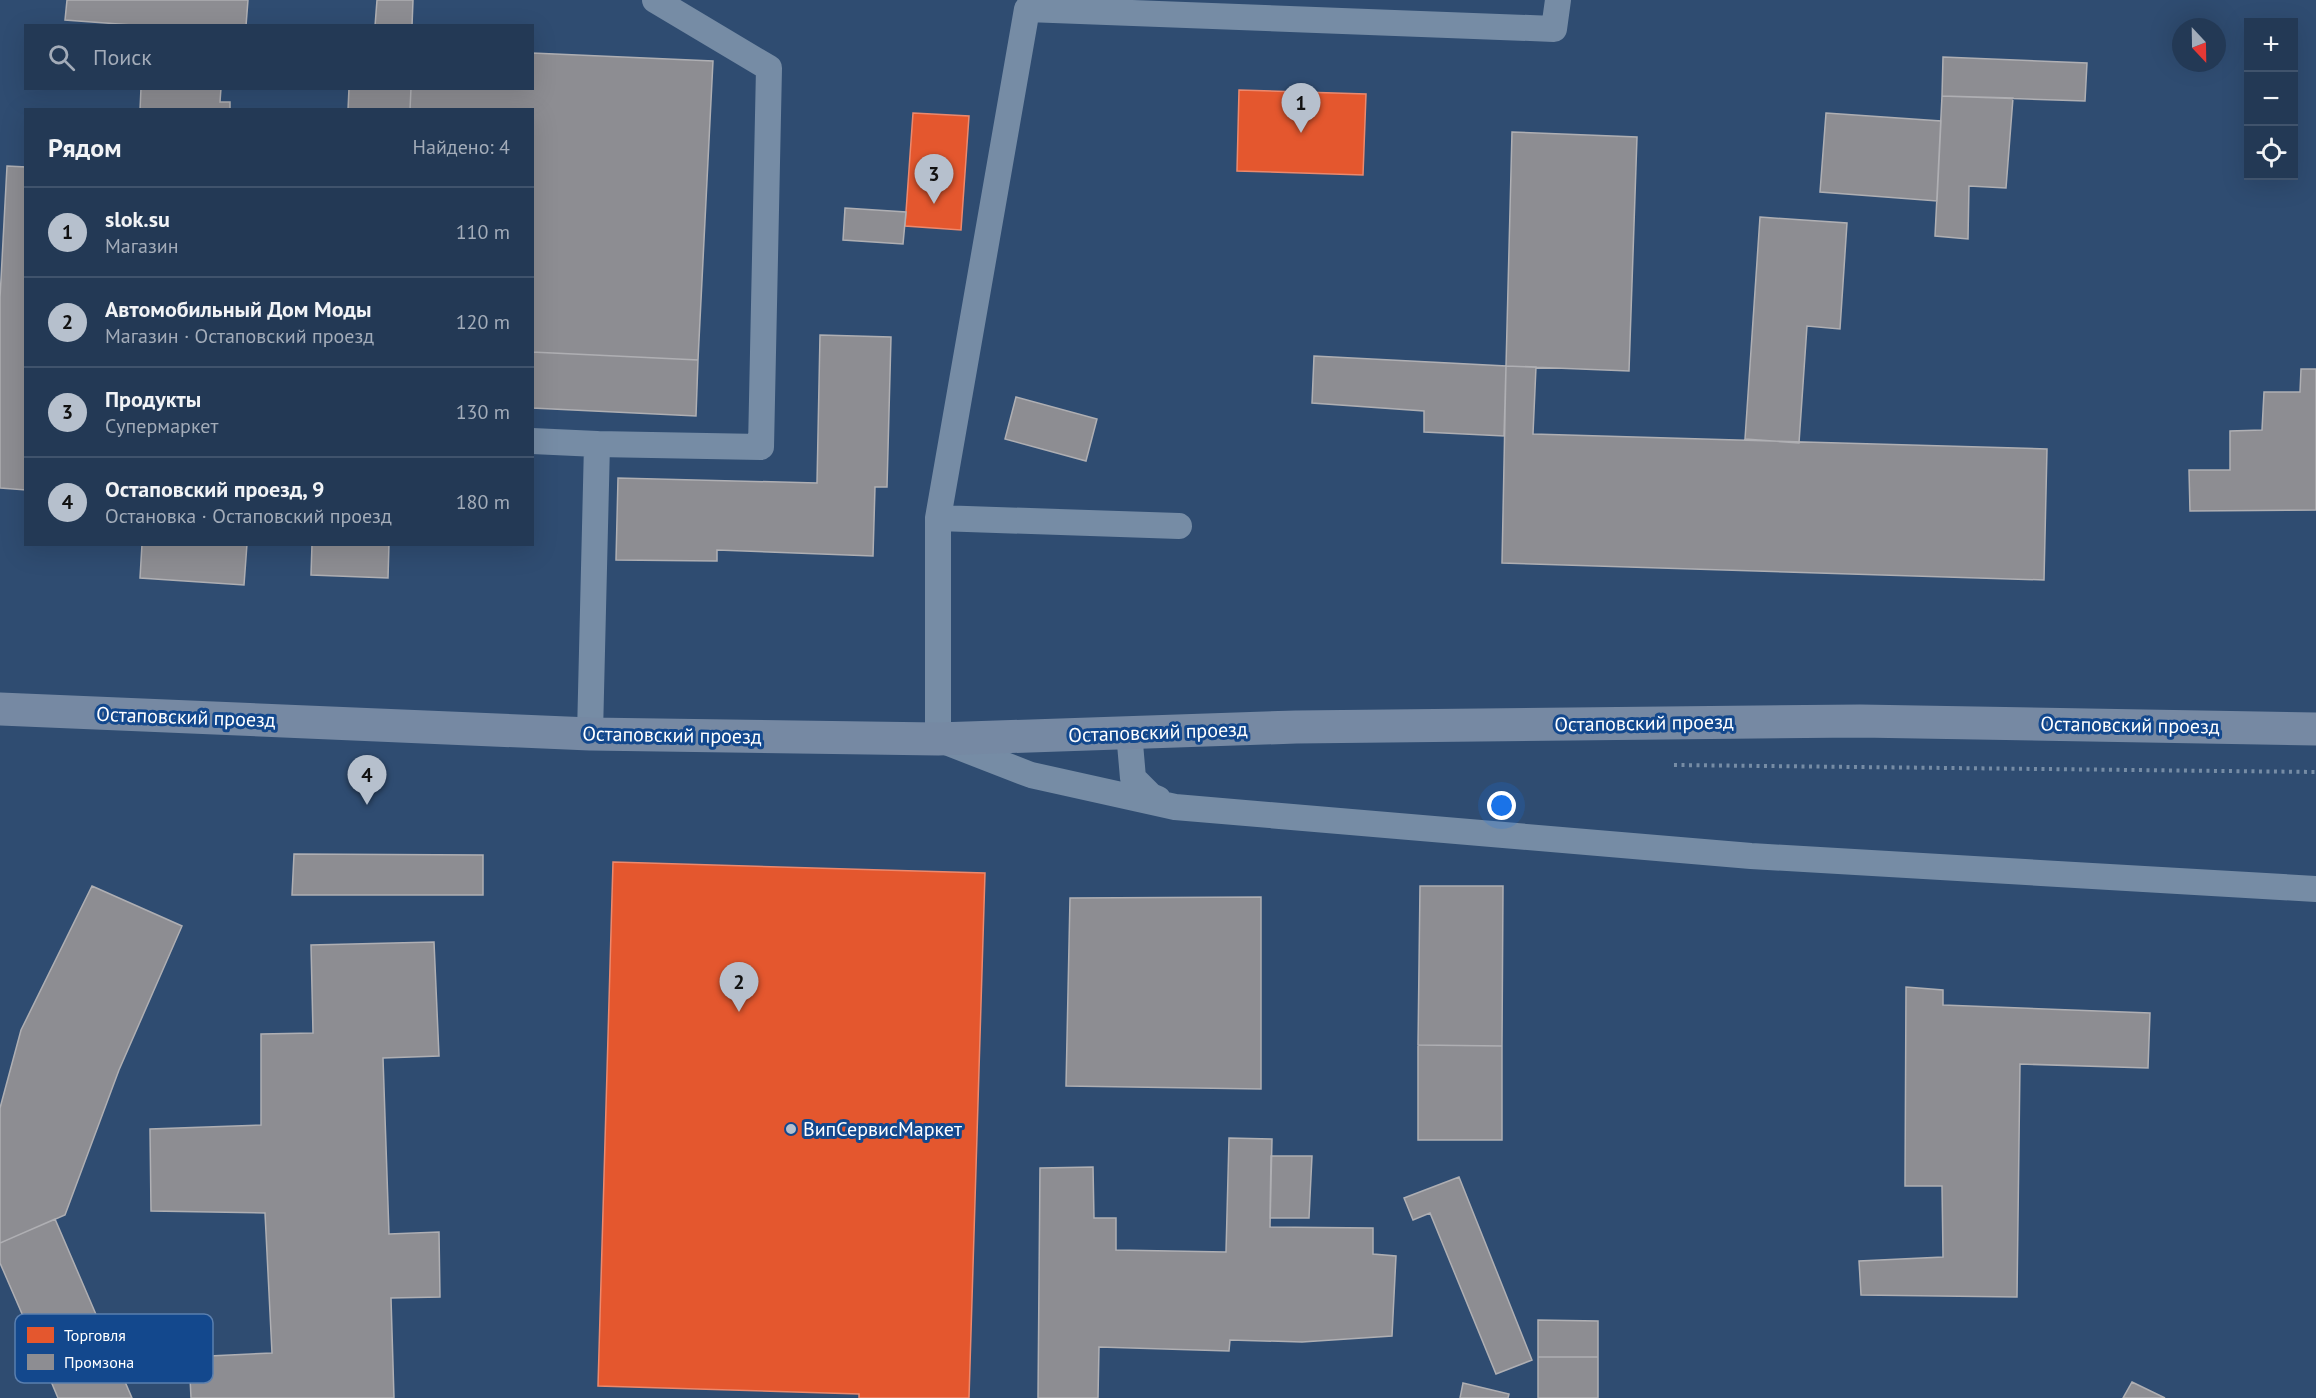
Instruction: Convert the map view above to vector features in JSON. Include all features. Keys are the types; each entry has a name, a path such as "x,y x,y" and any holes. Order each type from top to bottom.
{"main road":[{"name":"Остаповский проезд","path":"0,709 590,734 938,739 1296,727 1860,721 2316,729"}],"lane":[{"path":"534,441 761,447 769,68 655,0"},
{"path":"1558,0 1554,29 1027,9 938,518 938,739 1031,775 1175,807 1751,856 2316,890"},
{"path":"590,734 597,444"},
{"path":"938,518 1179,525"},
{"path":"1129,732 1132,778 1151,796 1175,807"}],"path":[{"path":"1669,765 2316,772"}],"building: Торговля":[{"path":"1239,90 1366,94 1363,175 1237,171"},
{"path":"913,113 969,116 961,230 905,226"},
{"name":"ВипСервисМаркет","path":"613,862 985,873 969,1398 859,1398 859,1394 598,1386"}],"building: Промзона":[{"path":"67,0 248,0 246,24 119,24 65,20"},
{"path":"377,0 413,0 412,24 375,24"},
{"path":"534,53 713,61 698,360 534,352 534,108 410,108 411,90 534,90"},
{"path":"1943,57 2087,63 2085,101 1942,96"},
{"path":"141,90 221,90 220,102 230,102 230,108 140,108"},
{"path":"349,90 411,90 410,108 348,108"},
{"path":"1942,96 2013,98 2006,188 1969,186 1968,239 1935,236"},
{"path":"1826,113 1941,121 1937,201 1820,192"},
{"path":"1512,132 1637,137 1629,371 1506,366"},
{"path":"7,166 24,167 24,490 0,488 0,298"},
{"path":"845,208 906,212 903,244 843,240"},
{"path":"1760,217 1847,223 1840,329 1807,326 1799,443 1745,439"},
{"path":"820,335 891,337 887,487 875,487 873,556 717,550 717,561 616,560 618,478 817,483"},
{"path":"534,352 698,360 696,416 534,408"},
{"path":"1314,356 1506,366 1504,436 1424,432 1424,411 1312,403"},
{"path":"1506,366 1536,367 1533,434 2047,449 2044,580 1502,563"},
{"path":"2301,369 2316,369 2316,510 2190,511 2189,470 2230,470 2230,431 2262,430 2264,392 2300,392"},
{"path":"1016,397 1097,419 1086,461 1005,439"},
{"path":"142,546 247,546 244,585 140,578"},
{"path":"312,546 389,546 388,578 311,575"},
{"path":"294,854 483,855 483,895 292,895"},
{"path":"92,886 182,926 119,1070 65,1215 0,1243 0,1108 21,1030"},
{"path":"1420,886 1503,886 1502,1046 1418,1045"},
{"path":"1261,897 1261,1089 1066,1086 1070,898"},
{"path":"434,942 439,1056 383,1058 389,1234 439,1232 440,1297 391,1298 394,1398 191,1398 190,1383 213,1383 213,1356 272,1353 265,1213 151,1211 150,1129 261,1125 261,1034 313,1033 311,945"},
{"path":"1906,987 1943,990 1943,1005 2150,1013 2148,1068 2020,1064 2017,1297 1861,1295 1859,1261 1943,1257 1942,1186 1905,1186"},
{"path":"1418,1045 1502,1046 1502,1140 1418,1140"},
{"path":"1229,1138 1272,1139 1270,1227 1373,1228 1373,1254 1396,1256 1392,1336 1302,1342 1230,1340 1229,1351 1099,1347 1098,1398 1038,1398 1040,1168 1093,1167 1094,1218 1116,1218 1116,1250 1226,1252"},
{"path":"1271,1156 1312,1156 1309,1218 1270,1218"},
{"path":"1459,1177 1532,1360 1496,1374 1430,1213 1413,1220 1404,1198"},
{"path":"55,1219 96,1314 22,1314 0,1263 0,1243"},
{"path":"1538,1320 1598,1321 1598,1357 1538,1357"},
{"path":"1538,1357 1598,1357 1598,1398 1538,1398"},
{"path":"2132,1382 2165,1398 2123,1398"},
{"path":"52,1383 126,1383 132,1398 58,1398"},
{"path":"1463,1383 1509,1394 1508,1398 1460,1398"}],"place":[{"name":"slok.su","path":"1301,133"},
{"name":"Продукты","path":"934,204"},
{"name":"Остаповский проезд, 9","path":"367,805"},
{"name":"Автомобильный Дом Моды","path":"739,1012"},
{"name":"ВипСервисМаркет","path":"791,1129"}]}
